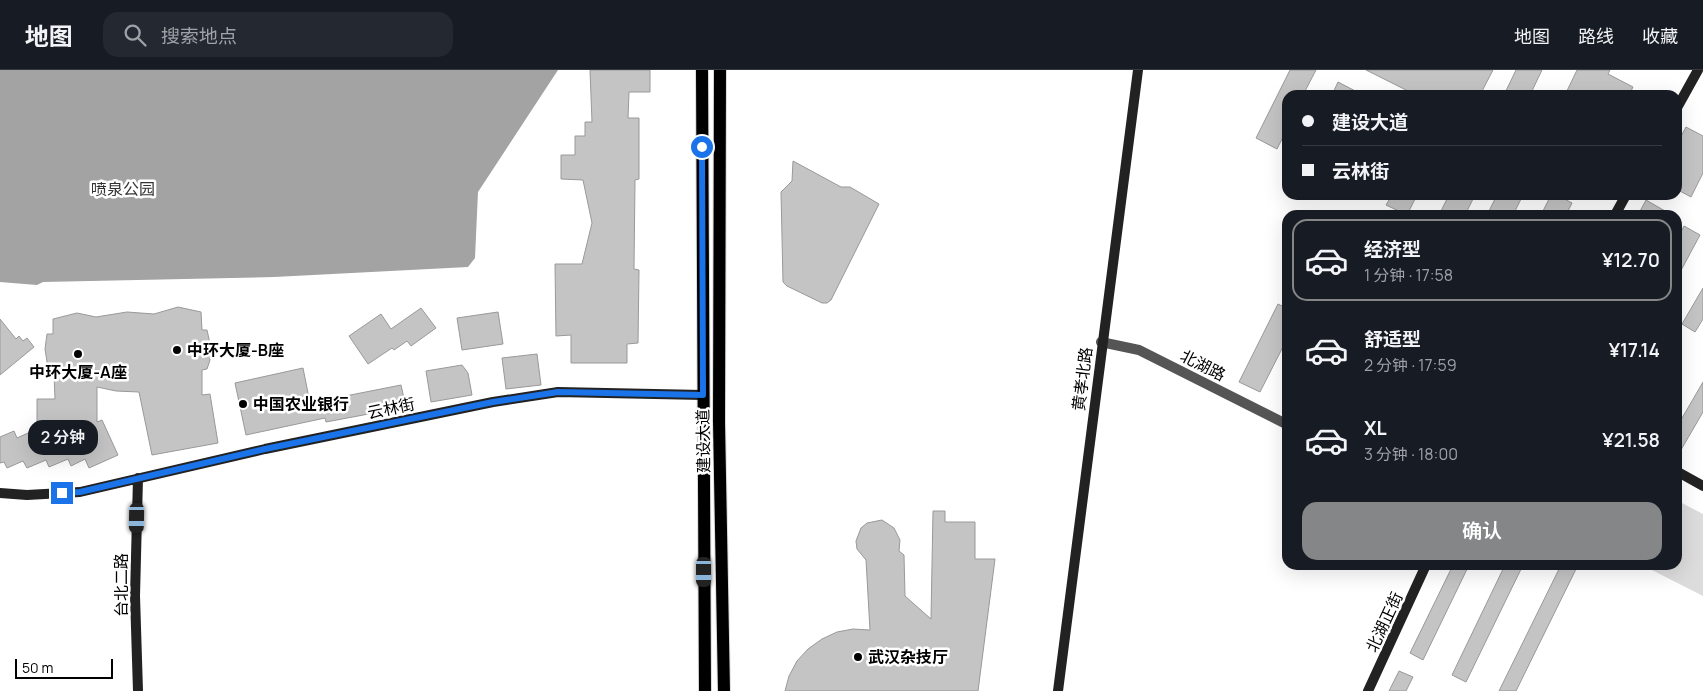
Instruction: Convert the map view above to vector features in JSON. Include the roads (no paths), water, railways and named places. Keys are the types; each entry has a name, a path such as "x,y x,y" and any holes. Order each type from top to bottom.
{"main road":[{"name":"建设大道","path":"702,70 705,691"},
{"name":"建设大道","path":"720,70 719,422 724,691"}],"street":[{"name":"黄孝北路","path":"1058,691 1138,70"},
{"path":"1682,99 1698,70"},
{"name":"北湖路","path":"1102,342 1139,350 1282,422"},
{"name":"云林街","path":"0,494 27,495 80,492 265,449 493,402 558,392 703,395"},
{"path":"1682,474 1703,486"},
{"name":"台北二路","path":"138,478 135,596 138,691"},
{"name":"北湖正街","path":"1368,691 1424,570"}],"place":[{"name":"中环大厦-B座","path":"177,350"},
{"name":"中环大厦-A座","path":"78,354"},
{"name":"中国农业银行","path":"243,404"},
{"name":"武汉杂技厅","path":"858,657"}],"park label":[{"name":"喷泉公园","path":"123,189"}]}
